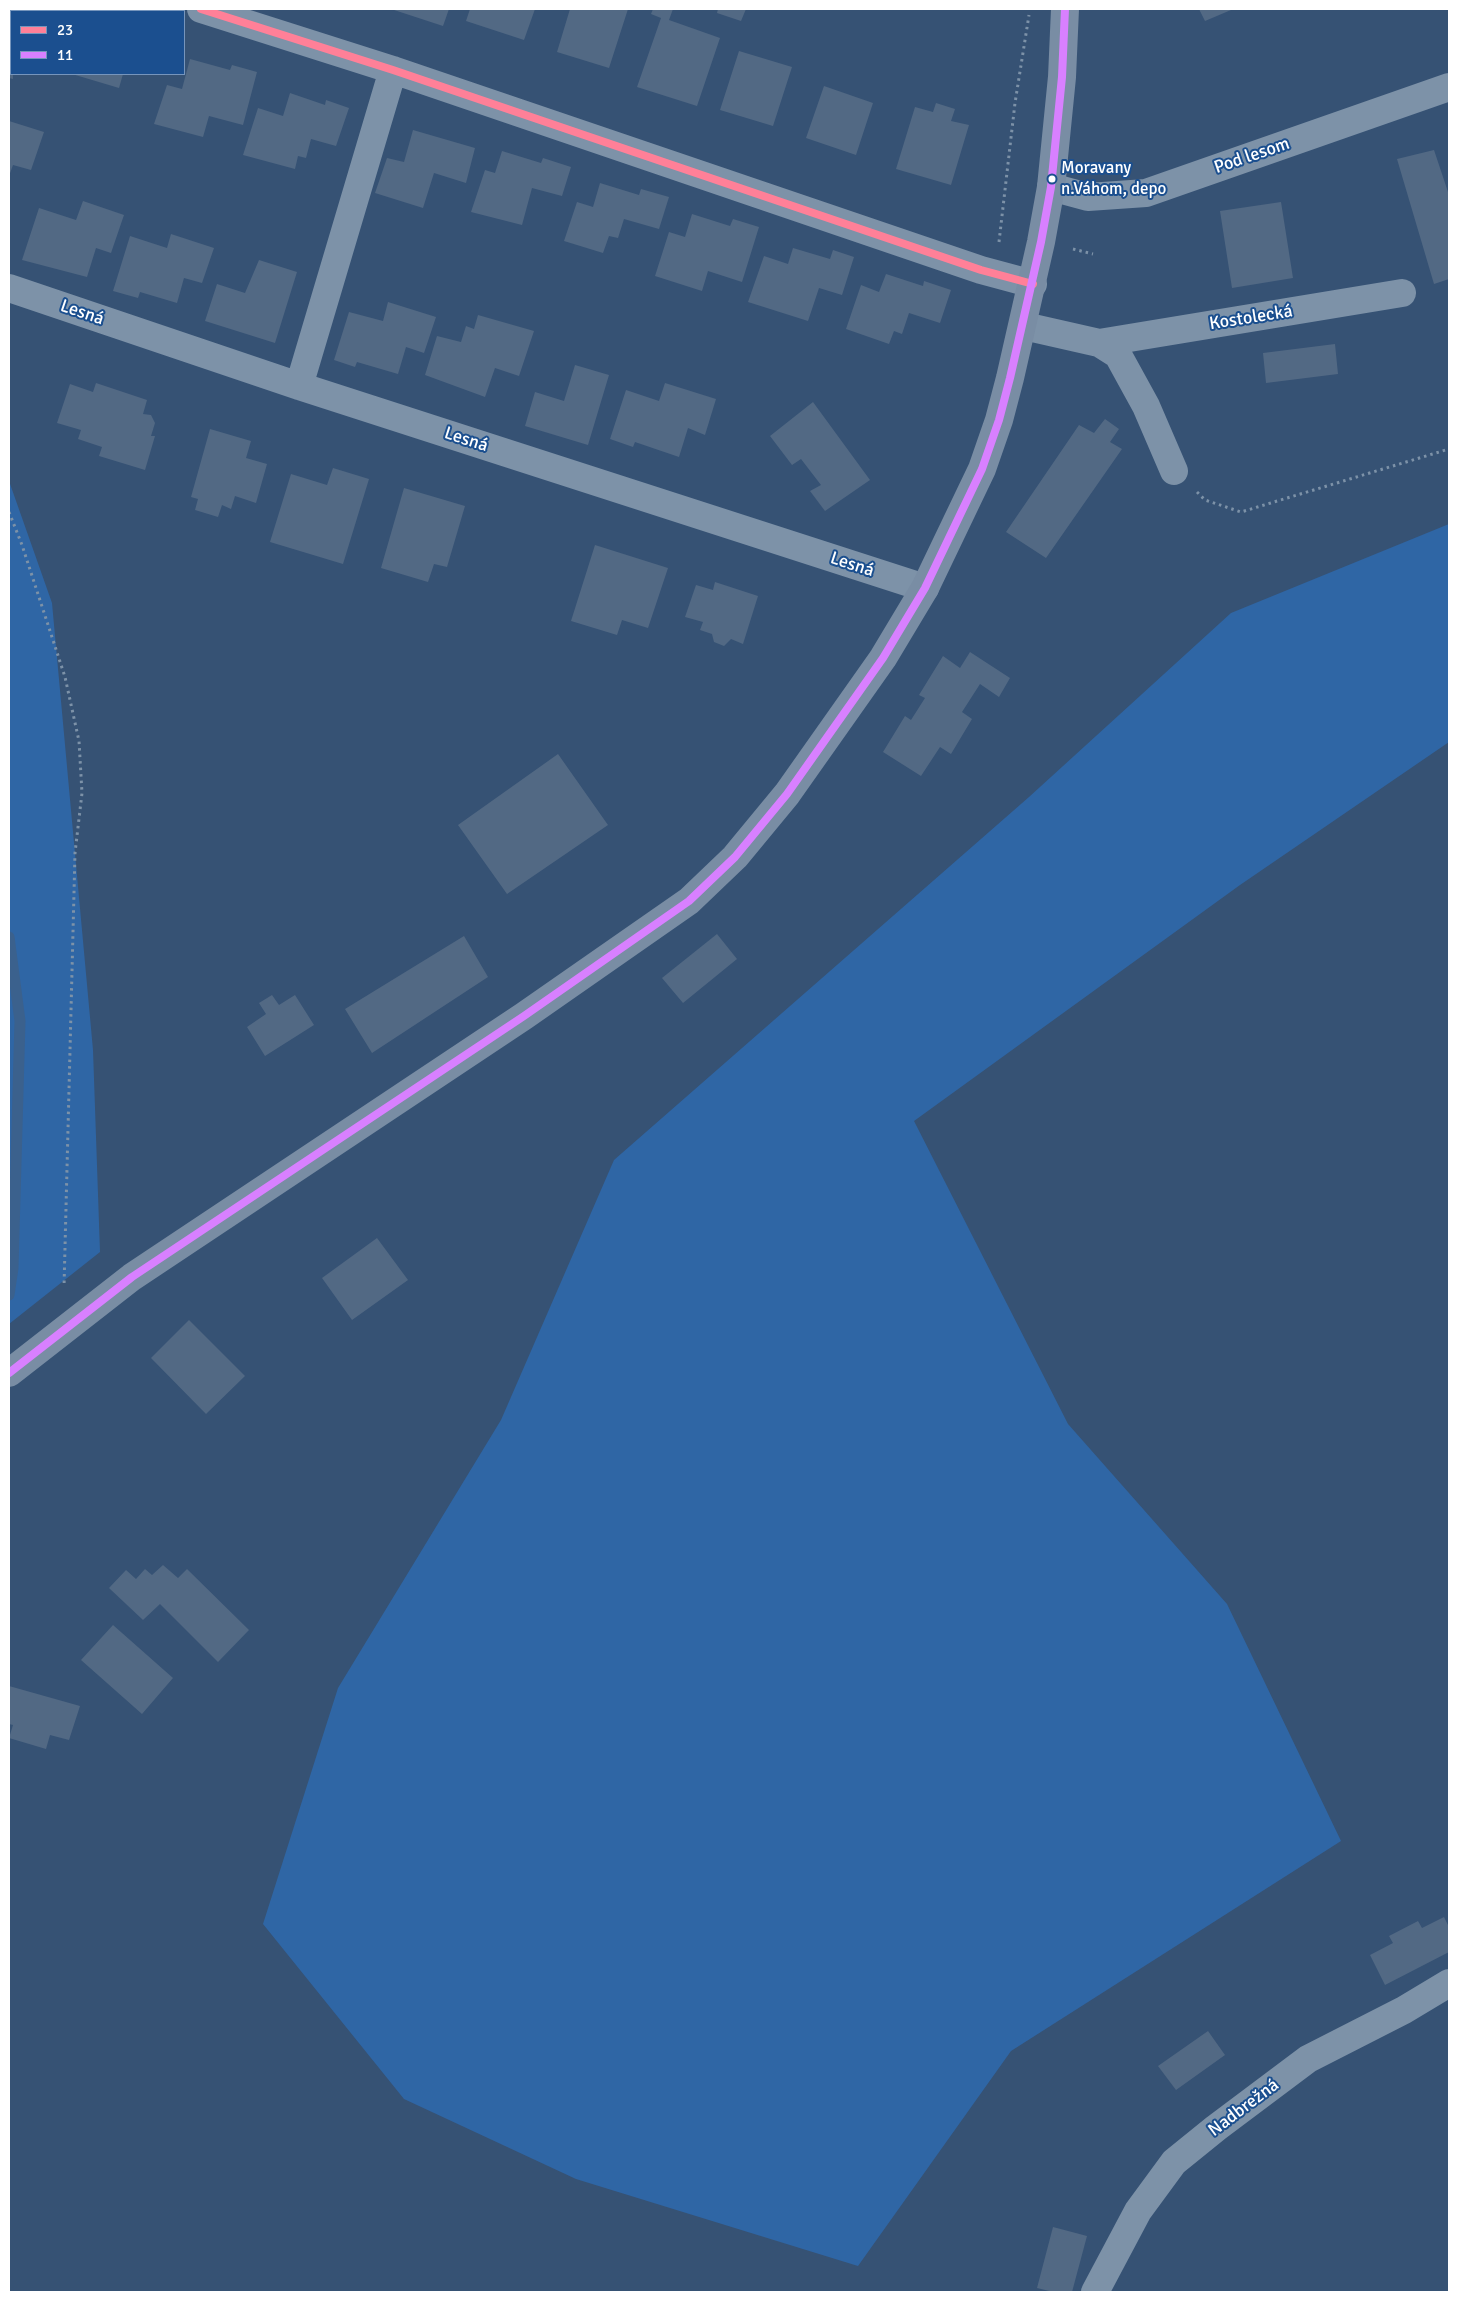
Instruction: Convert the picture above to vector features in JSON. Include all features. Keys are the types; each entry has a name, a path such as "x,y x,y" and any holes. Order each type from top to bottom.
{"main road":[{"path":"9,1373 32,1353 132,1277 532,1010 689,901 734,857 787,794 883,658 925,588 955,530 982,469 999,420 1024,326 1051,187 1062,77 1065,9"}],"street":[{"path":"200,9 393,70 1004,276 1033,284"},
{"path":"299,386 393,70"},
{"name":"Pod lesom","path":"1051,187 1088,196 1146,193 1449,88"},
{"name":"Lesná","path":"9,288 299,386 925,588"},
{"name":"Kostolecká","path":"1099,343 1402,293"},
{"path":"1024,326 1099,343 1118,355 1146,406 1174,471"},
{"name":"Nadbrežná","path":"1095,2292 1138,2211 1174,2162 1308,2059 1404,2010 1449,1983"}],"path":[{"path":"1004,276 998,236 1030,9"},
{"path":"1174,471 1205,500 1241,512 1449,449"},
{"path":"9,512 22,545 65,677 78,741 82,792 75,853 64,1287 69,1325"}],"shaded area":[{"path":"9,481 52,603 93,1050 100,1252 9,1324"},
{"path":"1449,524 1449,742 1240,885 914,1121 1068,1424 1227,1604 1341,1841 1011,2051 858,2266 576,2179 404,2099 263,1924 338,1688 501,1420 614,1160 1029,797 1231,613"}],"building":[{"path":"9,9 38,10 10,10 10,75 13,75 13,79 9,78"},
{"path":"391,9 449,9 443,26"},
{"path":"470,9 535,9 524,40 466,21"},
{"path":"570,9 628,9 609,68 557,52"},
{"path":"653,9 673,9 669,20 720,38 697,106 637,87 661,18 651,14"},
{"path":"718,9 746,9 741,21 717,13"},
{"path":"1199,9 1230,9 1231,10 1205,21"},
{"path":"739,51 792,67 773,126 720,110"},
{"path":"190,59 230,70 232,65 257,72 243,125 209,116 203,137 154,124 167,85 182,89"},
{"path":"75,75 123,75 119,88"},
{"path":"824,86 873,103 856,155 806,138"},
{"path":"290,93 325,105 326,100 349,108 336,146 311,139 306,158 298,156 295,169 243,155 258,108 283,116"},
{"path":"936,103 955,109 951,121 969,125 951,185 896,169 915,107 933,112"},
{"path":"9,121 44,132 31,170 13,165 9,176"},
{"path":"413,130 475,148 466,183 434,173 423,208 375,193 387,158 404,162"},
{"path":"1434,150 1449,195 1449,279 1434,284 1397,159"},
{"path":"502,151 541,163 543,158 571,167 562,196 532,188 522,225 471,212 485,170 495,173"},
{"path":"600,183 639,195 641,189 669,197 659,229 624,219 618,238 609,236 603,253 564,241 577,202 593,207"},
{"path":"83,201 124,215 111,253 96,248 87,277 22,260 39,208 76,220"},
{"path":"1281,202 1293,278 1232,288 1220,211"},
{"path":"692,214 730,226 733,219 759,227 742,282 708,271 702,291 655,276 669,232 685,237"},
{"path":"171,234 214,248 202,283 184,278 177,303 140,292 138,298 113,291 130,236 167,248"},
{"path":"793,248 830,259 833,250 854,257 842,295 819,288 808,321 748,302 764,256 788,264"},
{"path":"259,260 297,272 275,343 205,321 217,284 245,293"},
{"path":"886,274 923,286 924,281 951,290 940,323 909,313 902,334 894,331 889,344 846,329 861,285 879,292"},
{"path":"388,302 436,317 424,353 406,347 398,374 357,362 355,367 334,360 349,312 383,321"},
{"path":"478,315 534,331 519,376 495,368 485,397 425,375 437,336 461,342 466,326 474,329"},
{"path":"1335,344 1338,374 1266,383 1263,353"},
{"path":"575,365 609,375 588,445 525,426 535,392 564,401"},
{"path":"96,383 147,400 143,414 151,415 155,423 151,436 155,436 145,470 99,456 102,447 78,439 81,430 57,423 70,384 93,392"},
{"path":"665,383 716,399 705,435 688,428 679,457 635,442 633,447 610,439 626,390 659,401"},
{"path":"813,402 870,480 825,511 810,491 821,485 801,459 792,465 770,436"},
{"path":"1105,419 1119,429 1110,442 1122,449 1046,558 1006,532 1079,425 1094,433"},
{"path":"210,429 251,441 246,458 267,464 256,503 235,496 231,509 222,505 218,517 195,510 198,499 191,497"},
{"path":"333,468 369,479 343,564 270,542 291,474 327,485"},
{"path":"404,488 465,506 447,567 434,564 428,582 381,568"},
{"path":"595,545 668,568 648,628 622,620 617,635 571,621"},
{"path":"715,582 758,596 743,644 731,639 724,646 714,642 712,634 700,630 703,622 685,617 696,585 713,590"},
{"path":"970,652 1010,678 999,697 980,684 962,712 972,719 951,754 940,747 921,776 883,752 905,716 911,720 925,698 919,695 943,656 960,668"},
{"path":"558,754 608,825 507,894 458,825"},
{"path":"717,934 737,959 683,1003 662,978"},
{"path":"464,936 488,977 372,1053 345,1009"},
{"path":"272,995 279,1005 295,995 314,1025 265,1056 247,1027 266,1014 259,1003"},
{"path":"377,1238 408,1280 352,1320 322,1278"},
{"path":"189,1320 245,1376 206,1414 151,1358"},
{"path":"163,1565 178,1578 187,1569 249,1630 218,1662 160,1604 143,1620 109,1588 126,1570 136,1579 145,1569 152,1575"},
{"path":"113,1625 173,1678 142,1714 81,1660"},
{"path":"9,1686 80,1706 69,1740 50,1735 46,1749 9,1738 13,1725 9,1724"},
{"path":"1444,1917 1449,1927 1449,1952 1385,1985 1370,1955 1393,1943 1389,1936 1418,1921 1422,1928"},
{"path":"1208,2031 1225,2055 1176,2090 1158,2066"},
{"path":"1053,2227 1087,2236 1072,2292 1053,2292 1037,2288"}],"waterway":[{"path":"9,937 20,1021 13,1268 9,1295"}],"transit line":[{"name":"23","path":"201,9 393,70 981,270 1033,284"},
{"name":"11","path":"9,1373 132,1277 524,1016 689,901 735,857 787,794 883,658 925,588 982,469 999,420 1010,378 1041,242 1051,187 1062,77 1065,9"}],"place":[{"name":"Moravany n.Váhom, depo","path":"1052,179"}]}
